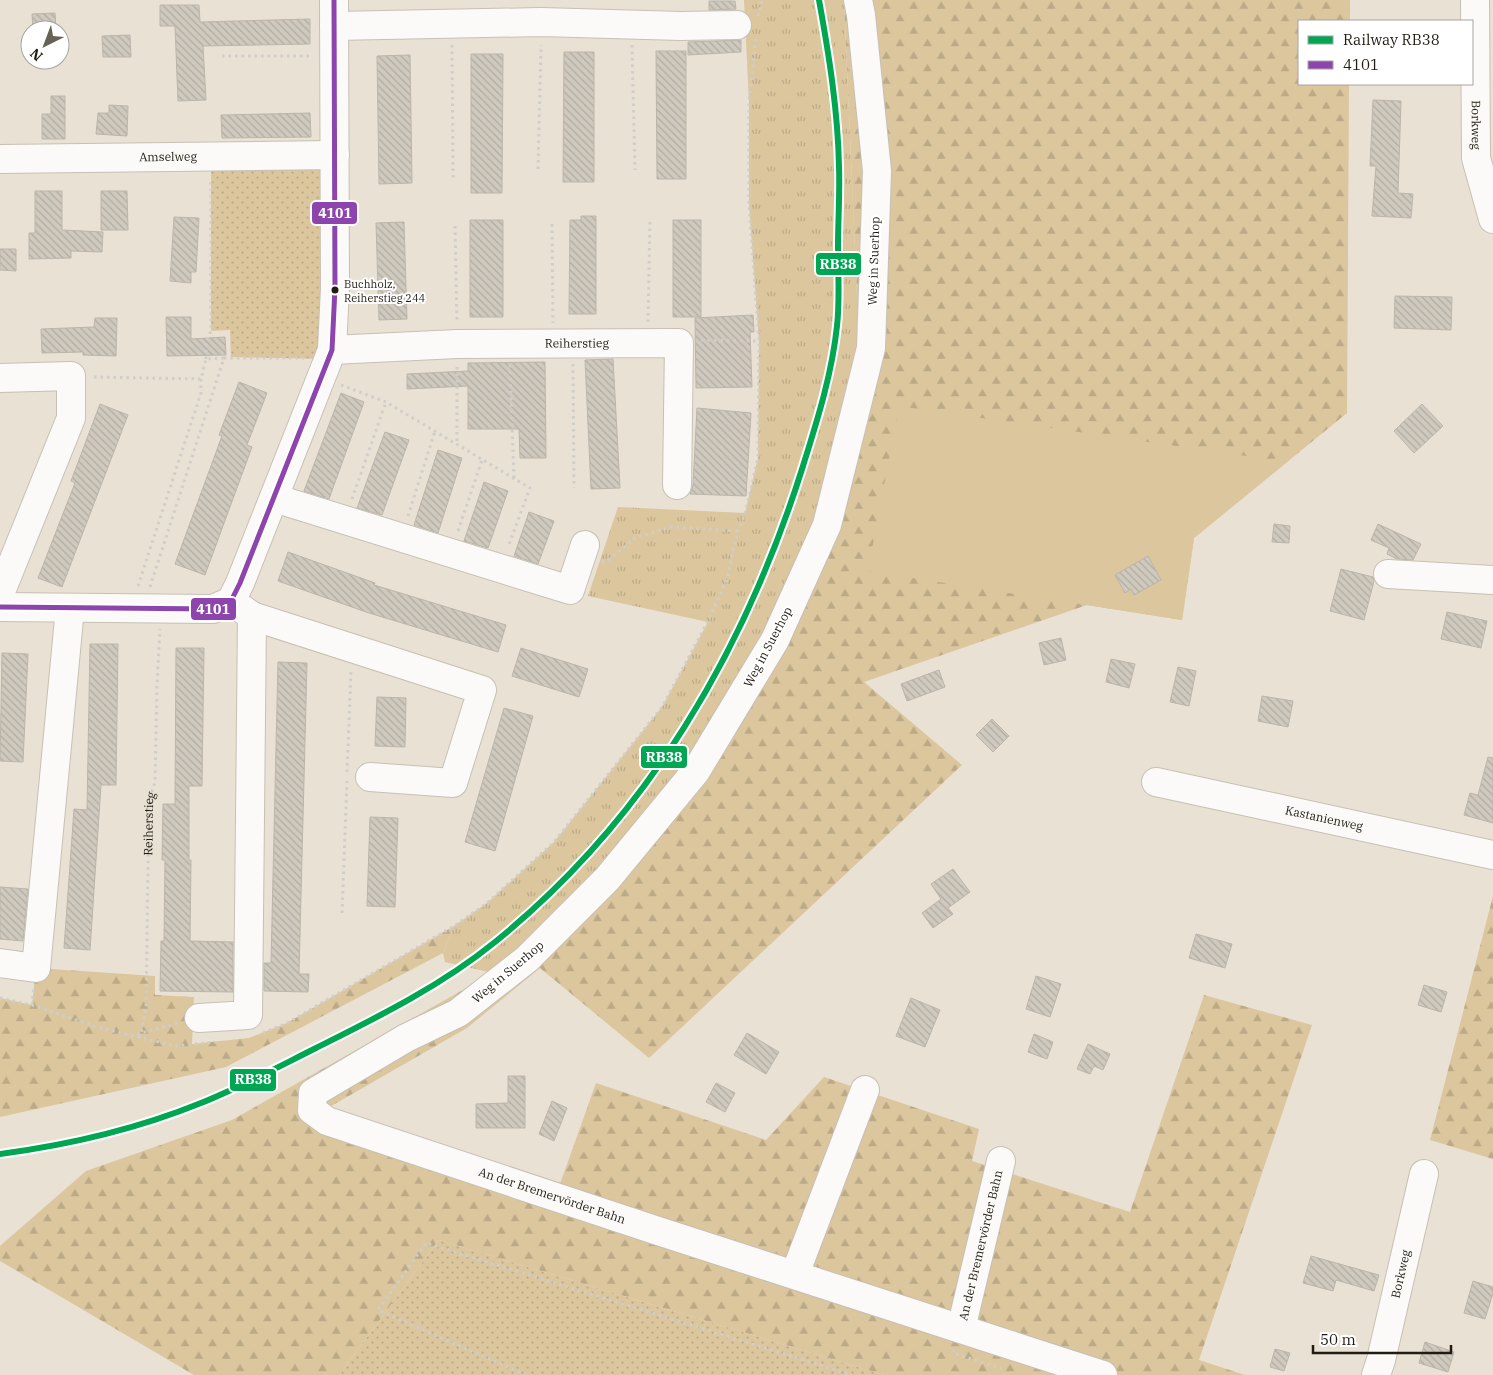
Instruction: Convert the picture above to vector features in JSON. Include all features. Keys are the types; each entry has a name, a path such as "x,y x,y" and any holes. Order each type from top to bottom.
{"street":[{"name":"Weg in Suerhop","path":"312,1110 313,1093 406,1038 458,1013 527,959 607,879 696,771 774,640 827,525 871,348 877,170 858,0"},
{"name":"Borkweg","path":"1475,0 1476,158 1493,219"},
{"path":"199,1018 252,1025 240,583 327,362 335,288 334,13 451,24 541,22 750,26"},
{"name":"Amselweg","path":"0,159 335,155"},
{"path":"677,485 679,343"},
{"name":"Reiherstieg","path":"327,362 457,344 679,343"},
{"path":"0,378 70,376 71,418 0,594"},
{"path":"274,498 570,590 585,545"},
{"path":"1388,574 1493,580"},
{"path":"0,607 242,608 482,690 453,783 370,777"},
{"path":"0,963 36,968 70,608"},
{"name":"Kastanienweg","path":"1156,782 1493,855"},
{"path":"795,1274 865,1090"},
{"name":"An der Bremervörder Bahn","path":"312,1110 326,1121 1103,1375"},
{"name":"An der Bremervörder Bahn","path":"961,1329 1001,1162"},
{"name":"Borkweg","path":"1376,1375 1424,1174"}],"path":[{"path":"252,1025 287,1023 454,926 487,903 554,842 662,707 708,621 728,576 758,458 760,341 749,204 749,102 750,26 762,0"},
{"path":"538,169 541,22"},
{"path":"451,24 452,179"},
{"path":"632,24 635,170"},
{"path":"222,56 334,56"},
{"path":"145,608 201,393 201,379 206,359 206,340 211,331 211,157"},
{"path":"648,343 650,220"},
{"path":"552,224 574,488"},
{"path":"455,226 457,445"},
{"path":"679,343 691,339 760,341"},
{"path":"509,344 514,479"},
{"path":"145,608 224,358"},
{"path":"206,359 327,362 434,432 530,488 500,569"},
{"path":"70,376 201,379"},
{"path":"345,520 386,402"},
{"path":"401,538 434,432"},
{"path":"450,553 482,460"},
{"path":"576,572 610,559 635,538 671,527 738,531"},
{"name":"Reiherstieg","path":"140,1036 146,1009 149,801 155,782 157,684 145,608"},
{"path":"0,998 32,1005 97,1028 130,1036 140,1036 175,1046 220,1041"},
{"path":"140,1036 199,1018"},
{"path":"526,1375 378,1310 426,1243 852,1375"}],"green space":[{"path":"744,0 844,0 859,340 818,523 767,639 691,769 601,868 493,973 445,962 443,953 454,926 487,903 554,842 662,707 708,622 588,596 618,507 745,513 758,458 759,341 749,204 749,102"},
{"path":"844,0 1350,0 1350,20 1298,20 1298,85 1349,85 1347,413 1194,538 1182,620 1087,605 864,682 962,765 649,1058 540,968 467,1028 326,1109 560,1184 596,1083 766,1140 824,1077 979,1129 972,1161 1130,1212 1204,995 1312,1025 1199,1360 1245,1375 884,1375 439,1240 339,1375 194,1375 0,1261 0,1246 86,1171 232,1120 493,973 601,868 691,769 767,639 818,523 859,340"},
{"path":"335,155 329,359 231,357 230,330 211,331 211,157"},
{"path":"899,406 1287,462 1194,538 1182,620 868,571"},
{"path":"1493,896 1493,1159 1430,1140"},
{"path":"454,926 443,953 226,1067 0,1117 0,998 32,1005 36,968 155,976 155,995 194,997 192,1044 249,1038 287,1023"},
{"path":"439,1240 884,1375 339,1375"}],"building":[{"path":"709,1 735,1 736,9 709,10"},
{"path":"160,5 199,5 200,22 310,19 310,44 203,46 206,100 178,101 175,26 160,26"},
{"path":"55,13 55,20 32,20 32,14"},
{"path":"130,35 131,57 103,57 102,36"},
{"path":"741,40 741,52 688,55 688,42"},
{"path":"656,51 686,51 686,179 657,179"},
{"path":"564,52 594,52 594,182 563,182"},
{"path":"471,54 503,54 502,193 471,193"},
{"path":"410,55 412,183 379,184 377,56"},
{"path":"51,96 65,96 65,139 42,139 42,114 51,114"},
{"path":"1373,100 1401,101 1398,193 1413,194 1411,218 1372,216 1376,166 1370,166"},
{"path":"109,105 128,106 127,136 96,134 98,113 109,113"},
{"path":"310,113 311,137 222,138 221,115"},
{"path":"35,191 62,191 62,230 103,232 102,252 71,251 71,258 29,259 29,233 35,233"},
{"path":"101,191 127,191 128,230 101,230"},
{"path":"581,216 596,216 596,314 569,314 570,220 581,220"},
{"path":"174,217 199,218 196,272 191,272 191,283 170,281"},
{"path":"470,220 503,220 503,317 470,317"},
{"path":"673,220 701,220 701,317 673,317"},
{"path":"404,222 407,319 379,320 376,223"},
{"path":"0,249 16,249 16,271 0,270"},
{"path":"1395,296 1452,297 1451,330 1394,328"},
{"path":"753,315 754,332 750,332 752,387 696,388 695,318"},
{"path":"166,317 191,317 191,339 225,337 226,355 167,356"},
{"path":"95,318 117,318 116,356 83,355 83,352 42,353 41,329 94,327"},
{"path":"613,359 620,488 591,489 585,360"},
{"path":"545,362 546,458 520,458 519,429 468,429 468,386 407,389 407,374 468,371 468,363"},
{"path":"239,382 267,393 247,445 252,447 205,575 175,564 222,436 219,435"},
{"path":"341,393 364,402 329,499 304,491"},
{"path":"100,404 128,415 62,587 38,578 75,483 71,481"},
{"path":"1422,404 1443,426 1414,453 1394,431"},
{"path":"697,408 751,413 746,496 690,494 693,485"},
{"path":"385,432 409,440 382,515 357,508"},
{"path":"438,450 462,458 438,533 414,525"},
{"path":"484,482 508,491 488,548 464,541"},
{"path":"529,512 554,521 538,564 514,556"},
{"path":"1274,524 1290,526 1289,543 1272,542"},
{"path":"1378,524 1421,544 1413,560 1397,559 1387,554 1389,548 1371,540"},
{"path":"288,552 375,583 374,585 506,625 498,652 369,613 278,581"},
{"path":"1148,556 1161,580 1134,595 1131,589 1125,593 1115,575"},
{"path":"1341,569 1373,577 1374,581 1364,620 1330,611"},
{"path":"1447,612 1487,621 1481,648 1441,639"},
{"path":"1061,638 1066,660 1044,665 1039,643"},
{"path":"90,644 118,644 116,785 101,785 90,950 64,948 74,809 87,810"},
{"path":"176,648 204,648 202,786 189,786 189,860 191,860 190,941 233,942 233,992 160,991 161,941 164,941 165,860 162,860 163,804 175,804"},
{"path":"521,648 588,669 579,697 512,676"},
{"path":"2,653 28,654 23,762 0,761"},
{"path":"1111,659 1135,664 1129,688 1106,682"},
{"path":"278,662 307,663 299,974 309,974 308,992 264,991 264,963 271,963"},
{"path":"1178,667 1196,671 1189,706 1170,702"},
{"path":"939,670 945,687 907,701 901,684"},
{"path":"1262,696 1293,701 1288,727 1258,721"},
{"path":"377,697 406,698 405,747 375,746"},
{"path":"504,708 533,716 495,851 465,842"},
{"path":"992,719 1009,736 993,752 976,735"},
{"path":"1488,757 1493,758 1493,823 1464,815 1470,793 1478,795"},
{"path":"370,817 398,818 395,907 367,906"},
{"path":"953,869 970,892 948,908 953,914 933,928 922,913 941,899 931,884"},
{"path":"0,887 28,889 23,941 0,939"},
{"path":"1196,934 1232,944 1225,968 1189,958"},
{"path":"1036,976 1061,984 1050,1017 1026,1009"},
{"path":"1424,985 1447,992 1441,1012 1418,1005"},
{"path":"911,998 940,1010 925,1047 896,1036"},
{"path":"747,1033 779,1052 766,1074 734,1055"},
{"path":"1034,1034 1053,1042 1047,1059 1028,1052"},
{"path":"1088,1044 1110,1054 1103,1070 1094,1066 1090,1074 1077,1069"},
{"path":"508,1076 525,1076 525,1128 476,1128 476,1104 508,1103"},
{"path":"716,1083 735,1093 725,1112 706,1102"},
{"path":"552,1101 567,1108 554,1141 539,1134"},
{"path":"1311,1256 1379,1275 1374,1291 1336,1280 1333,1291 1303,1283"},
{"path":"1473,1281 1493,1287 1485,1319 1464,1313"},
{"path":"1425,1342 1454,1352 1448,1372 1419,1363"},
{"path":"1275,1349 1290,1353 1284,1371 1270,1367"}],"rail line":[{"name":"RB38","path":"0,1154 102,1135 152,1121 216,1097 363,1025 431,987 495,942 549,894 599,842 644,786 684,727 720,665 752,601 779,535 803,466 828,380 838,316 839,177 835,104 819,0"}],"transit line":[{"name":"4101","path":"0,607 213,609 231,601 240,583 332,350 335,288 334,0"}],"place":[{"name":"Buchholz, Reiherstieg 244","path":"335,290"}]}
